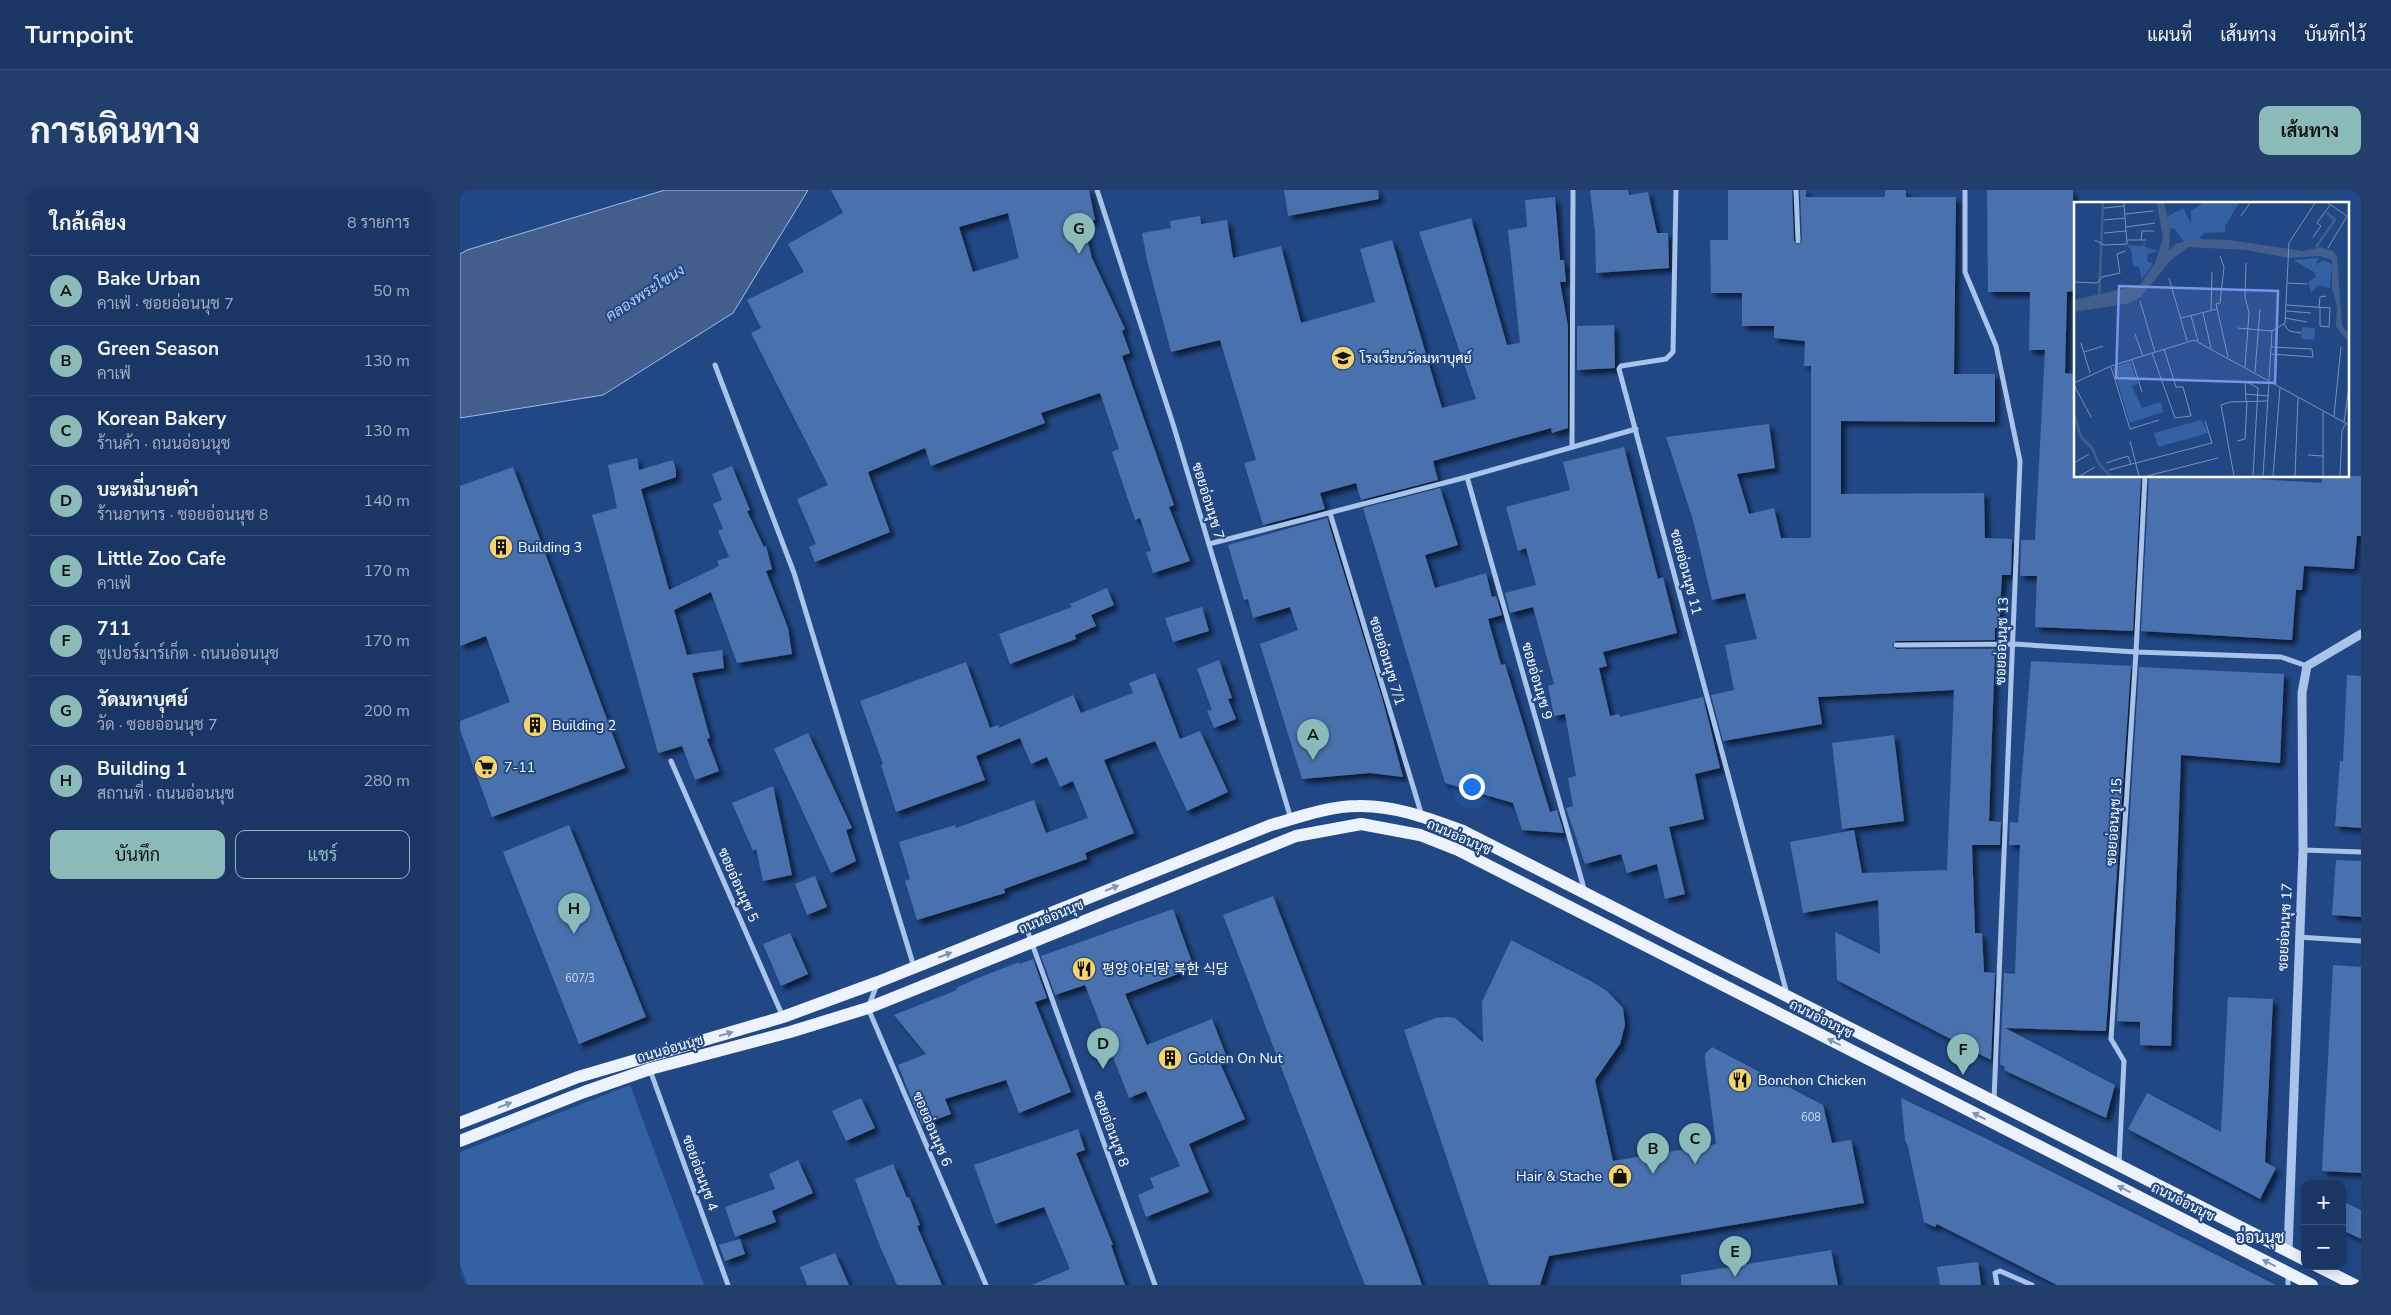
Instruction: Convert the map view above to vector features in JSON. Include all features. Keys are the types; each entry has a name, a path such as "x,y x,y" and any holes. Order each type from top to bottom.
{"main road":[{"name":"ถนนอ่อนนุช","path":"460,1123 578,1077 783,1017 914,968 1168,865 1291,819 1342,807 1360,806 1422,816 1463,831 2301,1258"},
{"name":"ถนนอ่อนนุช","path":"460,1141 584,1092 650,1069 790,1032 868,1008 1296,836 1361,824 1420,835 1458,850 2288,1279 2312,1285"},
{"path":"578,1077 584,1092"},
{"path":"2288,1252 2288,1279"},
{"path":"2325,1270 2356,1285"}],"street":[{"name":"ซอยอ่อนนุช 7","path":"1097,190 1173,424 1291,819"},
{"path":"1572,447 1573,190"},
{"name":"ซอยอ่อนนุช 11","path":"1676,190 1673,352 1666,359 1621,366 1619,369 1787,995"},
{"path":"1796,190 1798,240"},
{"name":"ซอยอ่อนนุช 13","path":"1965,190 1965,272 1996,346 2020,461 1994,1100"},
{"path":"715,365 794,573 914,968"},
{"path":"1209,544 1467,477 1636,429"},
{"name":"ซอยอ่อนนุช 9","path":"1467,477 1585,892"},
{"name":"ซอยอ่อนนุช 15","path":"2119,1165 2124,1061 2111,1039 2136,652 2145,478"},
{"name":"ซอยอ่อนนุช 7/1","path":"1330,513 1422,816"},
{"path":"1896,645 2014,644 2136,652 2281,657 2307,666 2361,634"},
{"name":"ซอยอ่อนนุช 17","path":"2288,1252 2298,937 2303,850 2302,693 2307,666"},
{"name":"ซอยอ่อนนุช 5","path":"671,762 783,1017"},
{"path":"2303,850 2361,852"},
{"name":"ซอยอ่อนนุช 8","path":"1025,924 1155,1285"},
{"path":"2298,937 2361,941"},
{"path":"868,1008 878,982"},
{"name":"ซอยอ่อนนุช 6","path":"868,1008 986,1285"},
{"name":"ซอยอ่อนนุช 4","path":"650,1069 728,1285"},
{"path":"1997,1285 1995,1273 2000,1271 2032,1285"}],"shaded area":[{"path":"630,1085 704,1285 467,1285 460,1264 460,1152"}],"water":[{"name":"คลองพระโขนง","path":"665,190 808,190 733,313 603,395 460,418 460,254 467,250"}],"building":[{"path":"831,190 1089,190 1095,220 1083,223 1092,258 1125,329 1122,331 1130,353 1122,356 1174,505 1169,507 1190,561 1153,573 1146,552 1151,551 1140,518 1135,520 1112,452 1119,449 1100,393 1041,413 1045,423 931,466 925,448 868,472 890,532 815,562 809,547 816,544 797,499 828,485 751,333 761,328 747,300 804,272 788,244 843,213","holes":["1008,213 1019,258 973,272 959,227"]},
{"path":"1284,190 1378,190 1379,199 1288,216"},
{"path":"1590,190 1628,190 1629,195 1648,192 1657,233 1668,233 1669,268 1596,273 1595,232"},
{"path":"1728,190 1792,190 1794,241 1798,245 1802,241 1800,190 1806,190 1806,197 1885,197 1885,190 1906,190 1906,197 1956,197 1954,374 1995,374 1995,422 1841,421 1841,494 1984,493 1985,538 2012,539 2011,575 2002,575 1999,628 1995,628 1995,640 1896,641 1892,645 1896,649 1995,649 1989,821 2001,822 2000,845 1972,845 1975,933 1982,933 1984,972 1995,973 1991,1060 1837,980 1835,932 1880,954 1878,900 1803,913 1790,842 1854,830 1862,873 1947,870 1954,690 1818,697 1822,724 1723,741 1711,695 1734,690 1725,645 1757,639 1745,593 1712,600 1693,520 1666,437 1769,424 1775,468 1737,474 1749,514 1774,508 1781,538 1811,538 1811,366 1804,366 1805,341 1774,338 1774,326 1742,326 1742,293 1711,293 1710,240 1728,240"},
{"path":"1987,190 2073,190 2074,291 2067,292 2065,373 2074,374 2074,478 2141,478 2133,631 2035,627 2037,576 2020,576 2021,540 2035,540 2045,350 2029,350 2030,292 1988,292"},
{"name":"โรงเรียนวัดมหาบุศย์","path":"1555,197 1560,260 1564,260 1566,282 1560,282 1568,326 1568,428 1552,433 1551,428 1433,461 1438,480 1361,500 1356,483 1320,493 1325,509 1263,525 1244,463 1256,460 1220,340 1171,352 1147,260 1142,233 1171,228 1170,221 1200,216 1201,224 1227,220 1233,258 1281,246 1301,323 1375,302 1360,249 1392,240 1442,408 1476,399 1419,232 1471,218 1507,345 1520,343 1508,230 1527,227 1525,200"},
{"path":"1614,325 1615,368 1577,370 1577,326"},
{"path":"1624,447 1658,579 1663,577 1677,633 1603,652 1607,666 1599,668 1610,716 1619,714 1620,717 1703,697 1720,768 1695,774 1704,819 1669,827 1685,894 1665,899 1657,864 1627,873 1621,854 1585,864 1566,808 1573,806 1568,778 1576,776 1565,714 1554,716 1548,686 1554,684 1533,607 1510,613 1505,593 1536,585 1526,548 1518,551 1506,507 1570,490 1563,462"},
{"path":"637,458 639,470 673,460 676,470 676,477 641,489 669,590 719,566 717,561 729,557 718,531 723,529 713,504 722,500 712,474 732,466 750,510 747,511 764,547 766,546 772,569 766,571 788,628 792,654 737,663 711,592 674,610 687,655 722,650 724,668 692,673 710,738 707,739 719,771 695,780 682,746 658,753 592,515 617,508 608,465"},
{"path":"513,467 625,768 492,817 460,730 460,721 510,702 486,636 460,646 460,486"},
{"path":"2361,476 2361,536 2357,536 2354,569 2304,566 2302,590 2296,590 2292,640 2141,631 2149,478 2242,478 2322,483 2322,478"},
{"path":"1440,488 1458,545 1425,555 1435,588 1486,573 1492,597 1496,596 1502,615 1488,619 1501,665 1505,664 1550,812 1557,810 1564,833 1522,830 1513,803 1445,783 1363,508"},
{"path":"1327,518 1382,698 1403,777 1370,773 1302,779 1260,644 1298,630 1290,607 1253,618 1248,599 1244,600 1228,545"},
{"path":"1107,588 1114,605 1091,615 1096,626 1075,635 1076,639 1010,664 999,634 1072,607 1070,604"},
{"path":"1202,607 1209,631 1173,642 1165,618"},
{"path":"1219,660 1232,698 1228,699 1236,719 1214,728 1207,711 1212,710 1197,669"},
{"path":"2031,661 2131,666 2106,1031 2005,1028 2115,1085 2106,1118 2004,1070 2005,1067 2000,1064 2004,973 2015,974 2020,845 2009,845 2010,822 2018,823"},
{"path":"966,662 990,728 998,725 999,728 1073,695 1081,713 1133,693 1129,683 1155,673 1180,739 1200,731 1228,792 1187,811 1155,741 1104,760 1134,833 1085,853 1087,859 1004,889 1005,893 917,920 905,881 910,879 899,842 955,825 956,828 1034,800 1046,833 1088,818 1073,781 1060,787 1047,757 1031,764 1020,738 976,756 985,780 896,812 881,765 883,764 860,701"},
{"path":"2139,667 2284,674 2280,763 2181,755 2171,1046 2140,1045 2140,1022 2117,1021"},
{"path":"2347,675 2361,676 2361,828 2335,826 2340,761 2343,761"},
{"path":"808,733 852,828 846,830 856,861 831,873 774,749"},
{"path":"1894,735 1904,821 1842,829 1832,743"},
{"path":"773,786 792,875 763,881 756,849 753,851 732,803"},
{"path":"569,825 646,1017 579,1044 503,852"},
{"path":"2336,860 2361,861 2361,917 2332,915"},
{"path":"815,876 827,907 807,915 795,884"},
{"path":"1273,896 1422,1285 1365,1285 1346,1237 1223,915"},
{"path":"1173,909 1194,968 1125,994 1147,1045 1212,1019 1227,1058 1219,1061 1245,1119 1189,1144 1209,1192 1146,1217 1138,1195 1154,1188 1150,1178 1180,1166 1146,1091 1129,1098 1085,985 1055,995 1041,956"},
{"path":"790,933 808,974 781,986 763,944"},
{"path":"1511,940 1589,980 1607,991 1623,1008 1625,1025 1620,1044 1595,1080 1613,1161 1716,1144 1705,1059 1705,1054 1712,1047 1823,1105 1832,1143 1851,1140 1864,1203 1549,1256 1540,1285 1489,1285 1404,1030 1436,1018 1455,1018 1483,1042 1482,1002"},
{"path":"1033,959 1047,998 1035,1002 1071,1092 1019,1113 1006,1080 945,1099 951,1114 922,1125 898,1065 926,1054 894,1015 957,990 956,988 978,978 1019,962 1020,964"},
{"path":"2333,965 2361,967 2361,1173 2322,1171"},
{"path":"2228,997 2273,999 2265,1162 2276,1168 2260,1199 2128,1129 2147,1093 2221,1132"},
{"path":"861,1098 875,1128 846,1141 832,1111"},
{"path":"1901,1098 1985,1138 2276,1285 2057,1285 1937,1224 1935,1227 1924,1222 1905,1140"},
{"path":"1078,1129 1085,1150 1076,1153 1113,1245 1111,1245 1125,1285 1032,1285 1070,1269 1044,1207 995,1224 974,1165"},
{"path":"798,1160 813,1193 772,1211 776,1222 735,1237 725,1207 775,1189 769,1174"},
{"path":"893,1164 907,1198 909,1197 920,1225 917,1226 942,1285 897,1285 879,1244 855,1179"},
{"path":"2346,1203 2361,1210 2361,1239 2346,1232"},
{"path":"740,1239 745,1254 725,1261 719,1245"},
{"path":"1831,1250 1838,1285 1681,1285 1681,1275"},
{"path":"835,1253 849,1285 807,1285 800,1267"},
{"path":"1978,1262 1981,1285 1940,1285 1937,1267"}],"place":[{"name":"วัดมหาบุศย์","path":"1079,254"},
{"name":"โรงเรียนวัดมหาบุศย์","path":"1343,358"},
{"name":"Building 3","path":"501,547"},
{"name":"Building 2","path":"535,725"},
{"name":"Bake Urban","path":"1313,760"},
{"name":"7-11","path":"486,767"},
{"name":"Building 1","path":"574,934"},
{"name":"평양 아리랑 북한 식당","path":"1084,969"},
{"name":"Golden On Nut","path":"1170,1058"},
{"name":"บะหมี่นายดำ","path":"1103,1069"},
{"name":"711","path":"1963,1075"},
{"name":"Bonchon Chicken","path":"1740,1080"},
{"name":"Korean Bakery","path":"1695,1164"},
{"name":"Green Season","path":"1653,1174"},
{"name":"Hair & Stache","path":"1620,1176"},
{"name":"Little Zoo Cafe","path":"1735,1277"}],"district":[{"name":"อ่อนนุช","path":"2260,1238"}]}
